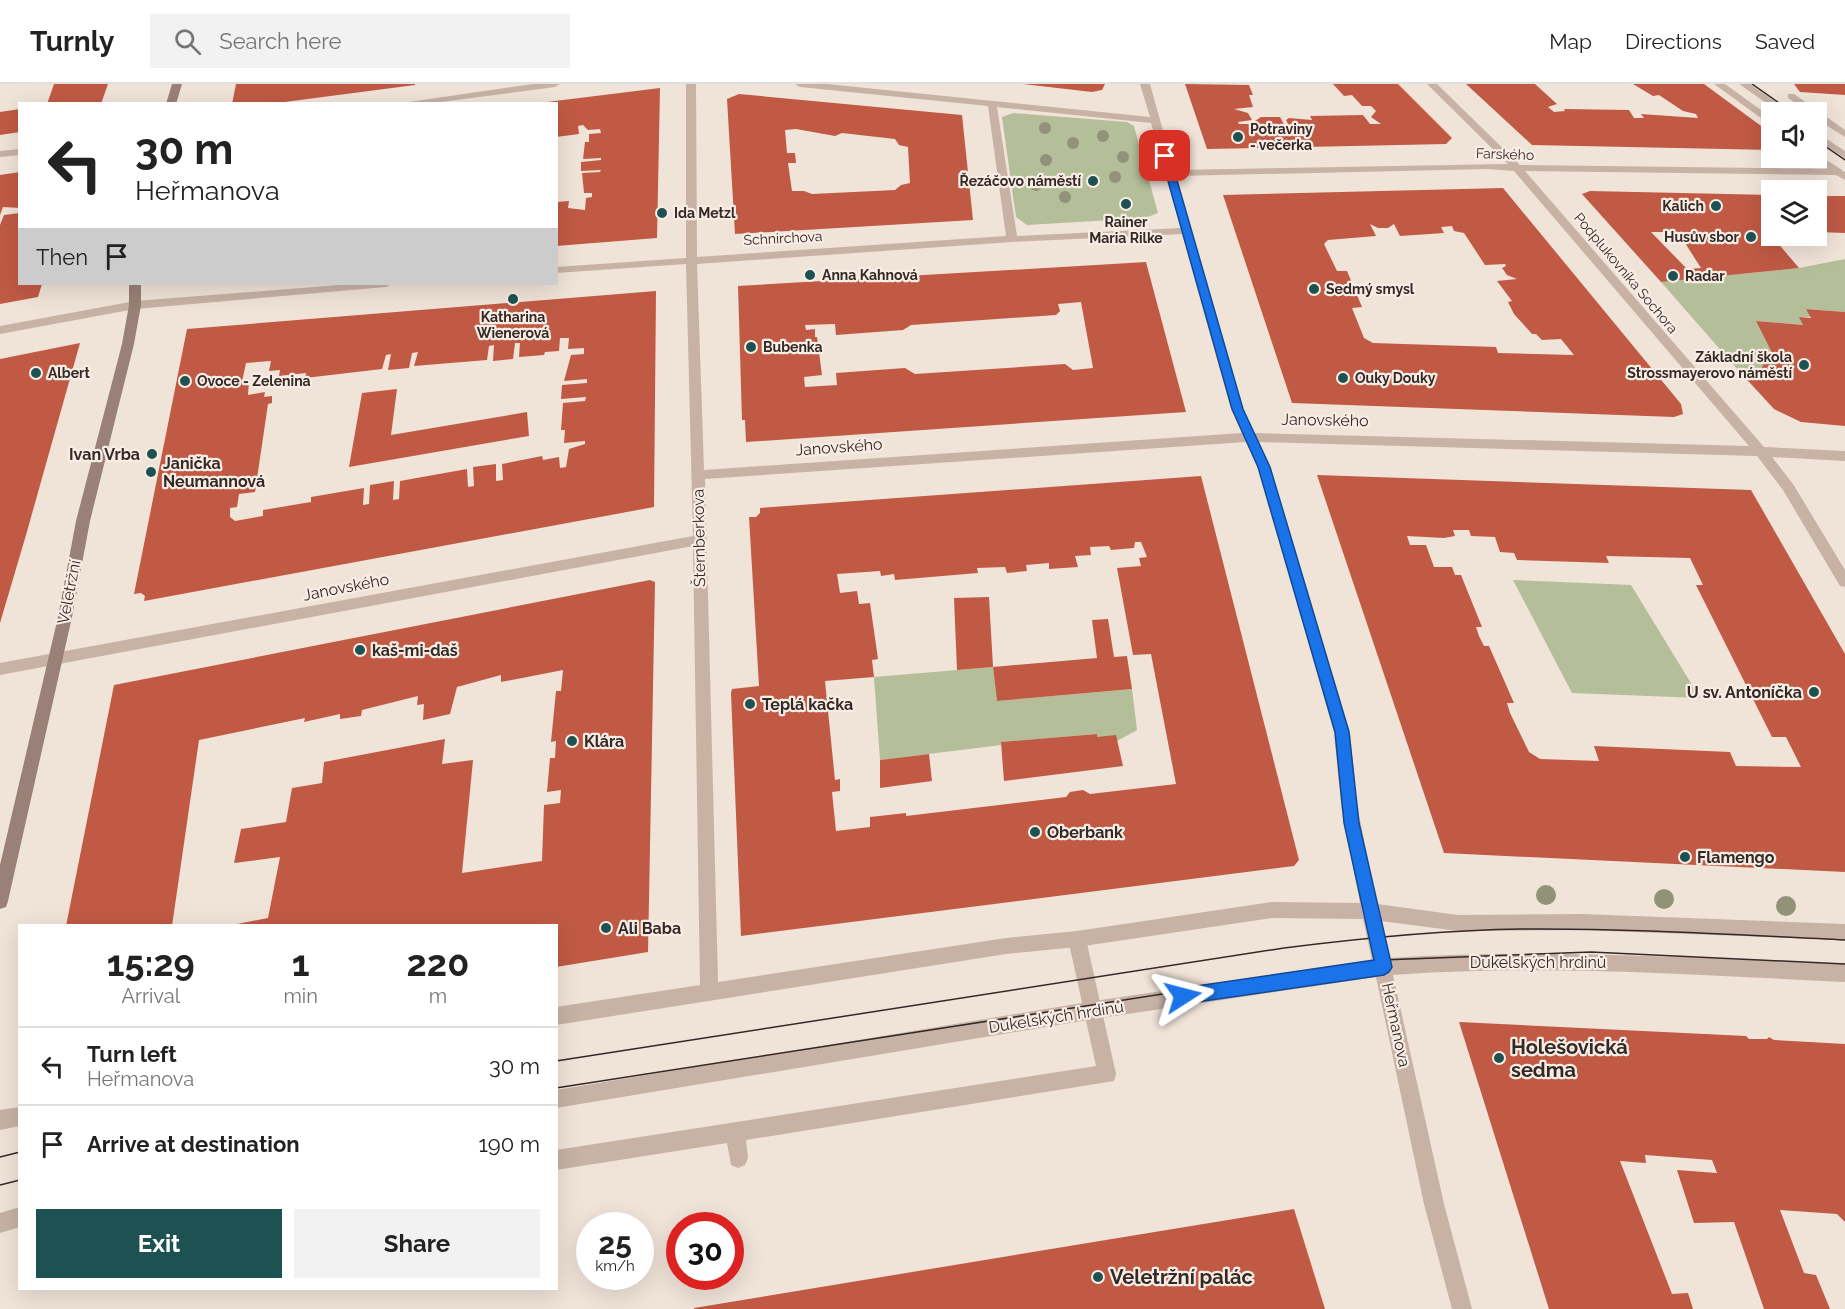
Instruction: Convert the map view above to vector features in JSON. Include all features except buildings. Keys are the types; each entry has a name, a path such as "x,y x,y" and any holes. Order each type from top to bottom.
{"main road":[{"path":"172,102 177,84"},
{"name":"Veletržní","path":"0,901 55,659 82,521 135,305 135,285"}],"street":[{"path":"415,102 555,84"},
{"name":"Šternberkova","path":"691,84 692,260 709,992"},
{"path":"800,84 1156,121"},
{"name":"Heřmanova","path":"1145,84 1238,409 1264,467 1342,732 1349,806 1370,911 1434,1204 1462,1309"},
{"name":"Podplukovníka Sochora","path":"1432,84 1516,167 1762,453 1788,487 1845,582"},
{"path":"1719,84 1761,115"},
{"path":"1744,84 1770,102"},
{"path":"1791,96 1799,102"},
{"path":"992,103 1012,239 1188,231"},
{"path":"1827,122 1845,135"},
{"path":"1827,143 1845,155"},
{"path":"0,154 18,152"},
{"path":"1827,164 1842,174"},
{"name":"Farského","path":"1170,173 1516,167 1553,170 1842,174"},
{"name":"Schnirchova","path":"558,270 1012,239"},
{"path":"0,330 135,305 374,285"},
{"name":"Janovského","path":"698,476 1252,437 1716,449 1845,456"},
{"name":"Janovského","path":"0,669 699,540"},
{"path":"558,1016 1006,946 1077,939 1272,910 1370,911 1458,923 1581,922 1845,932"},
{"path":"558,1160 736,1134 1107,1074 1077,939"},
{"name":"Dukelských hrdinů","path":"558,1099 1094,1010 1384,967 1470,961 1594,962 1845,974"},
{"path":"0,1120 18,1116"},
{"path":"736,1134 738,1158"},
{"path":"0,1222 18,1218"}],"green space":[{"path":"1013,113 1127,122 1134,126 1158,213 1145,218 1027,225 1016,217 1002,117"},
{"path":"1845,259 1845,312 1807,309 1811,317 1800,317 1804,325 1756,321 1776,361 1764,362 1762,368 1739,371 1661,282 1799,268"},
{"path":"1513,580 1631,585 1700,698 1572,693"},
{"path":"993,667 997,701 1132,689 1137,730 1117,741 1097,737 1097,734 1001,742 1001,745 880,760 874,677"}],"tram line":[{"path":"1752,84 1778,102"},
{"path":"1827,148 1845,160"},
{"path":"558,1061 1284,948 1373,938 1461,931 1562,929 1845,940"},
{"path":"558,1088 1382,960 1591,952 1845,964"},
{"path":"0,1157 18,1152"},
{"path":"0,1185 18,1180"}],"place":[{"name":"Potraviny - večerka","path":"1238,137"},
{"name":"Řezáčovo náměstí","path":"1093,181"},
{"name":"Rainer Maria Rilke","path":"1126,204"},
{"name":"Kalich","path":"1716,206"},
{"name":"Ida Metzl","path":"662,213"},
{"name":"Husův sbor","path":"1751,237"},
{"name":"Anna Kahnová","path":"810,275"},
{"name":"Radar","path":"1673,276"},
{"name":"Sedmý smysl","path":"1314,289"},
{"name":"Katharina Wienerová","path":"513,299"},
{"name":"Bubenka","path":"751,347"},
{"name":"Základní škola Strossmayerovo náměstí","path":"1804,365"},
{"name":"Albert","path":"36,373"},
{"name":"Ouky Douky","path":"1343,378"},
{"name":"Ovoce - Zelenina","path":"185,381"},
{"name":"Ivan Vrba","path":"152,454"},
{"name":"Janička Neumannová","path":"151,472"},
{"name":"kaš-mi-daš","path":"360,650"},
{"name":"U sv. Antoníčka","path":"1814,692"},
{"name":"Teplá kačka","path":"750,704"},
{"name":"Klára","path":"572,741"},
{"name":"Oberbank","path":"1035,832"},
{"name":"Flamengo","path":"1685,857"},
{"name":"Ali Baba","path":"606,928"},
{"name":"Holešovická sedma","path":"1499,1058"},
{"name":"Veletržní palác","path":"1098,1277"}],"route":[{"path":"1165,156 1238,409 1264,467 1342,732 1352,823 1384,967 1183,996"}]}
